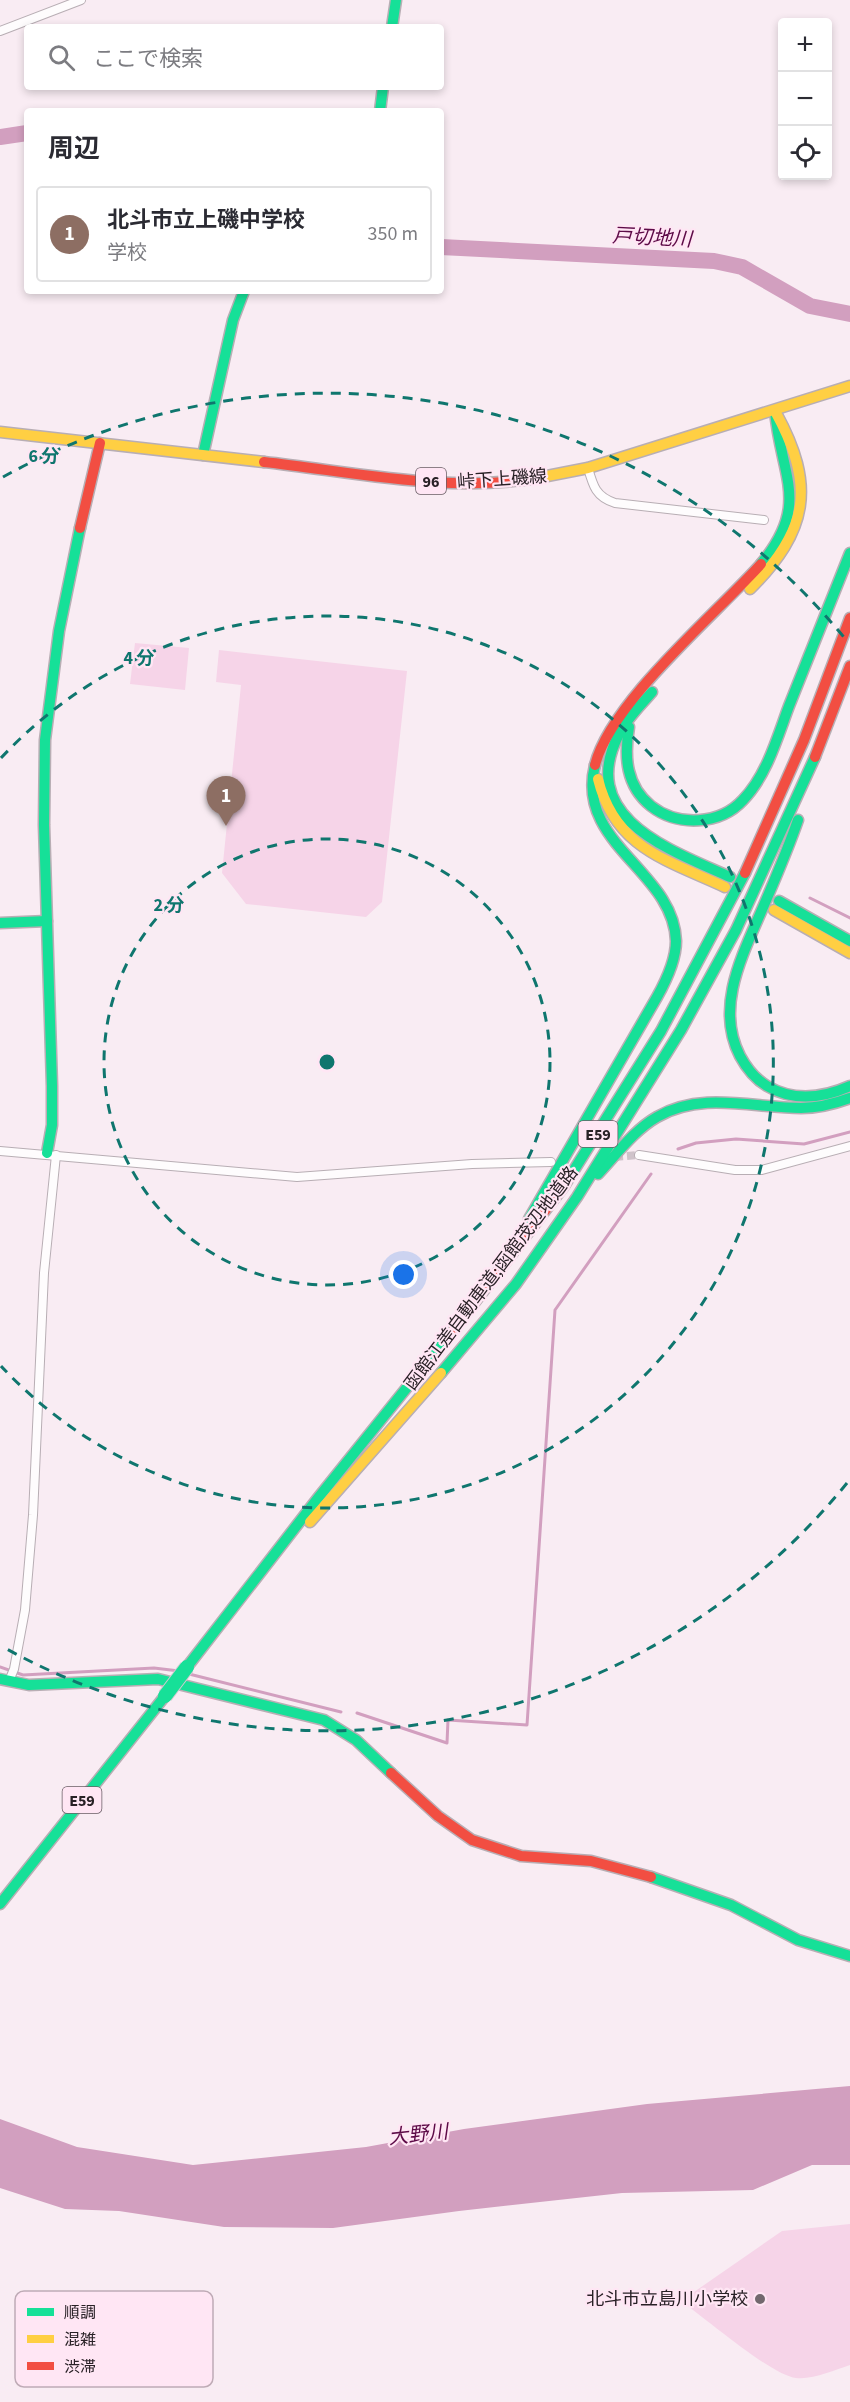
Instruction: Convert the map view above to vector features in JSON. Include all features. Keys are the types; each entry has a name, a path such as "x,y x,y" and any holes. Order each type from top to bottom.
{"main road":[{"path":"392,24 396,0"},
{"path":"380,108 383,90"},
{"path":"203,455 233,320 243,294"},
{"name":"峠下上磯線","path":"0,432 479,484 543,477 588,468 850,386"},
{"path":"599,747 598,780 604,802 620,828 641,845 727,882 632,825 618,806 610,786 610,757 618,736 631,716 764,574 794,533 801,494 786,429 775,411"},
{"path":"466,1317 554,1179 668,976 676,939 669,912 651,884 616,848 595,812 592,774 599,747 629,704 754,572 782,535 791,504 789,481 776,433 775,411"},
{"path":"52,1154 44,780 48,720 59,631 100,443"},
{"path":"631,716 625,745 626,766 631,783 652,809 679,819 697,821 731,811 747,798 762,775 850,553"},
{"name":"函館江差自動車道;函館茂辺地道路","path":"0,1904 248,1591 317,1498 466,1317 563,1187 668,1021 722,923 797,760 850,618"},
{"name":"函館江差自動車道;函館茂辺地道路","path":"248,1591 417,1402 509,1293 577,1197 681,1030 736,930 784,831 850,666"},
{"path":"842,690 791,839 736,973 729,1019 732,1038 740,1057 751,1074 767,1087 790,1096 818,1098 850,1086"},
{"path":"850,941 776,906 850,952"},
{"path":"0,924 47,921"},
{"path":"577,1197 637,1133 658,1116 704,1103 819,1107 850,1098"},
{"path":"9,1676 29,1685 158,1679 324,1720 362,1746 438,1816 472,1840 521,1856 591,1861 650,1876 731,1905 798,1940 850,1956"}],"street":[{"path":"0,32 81,0"},
{"path":"588,468 594,489 601,498 615,503 764,520"},
{"path":"639,1155 735,1170 762,1170 850,1146"},
{"path":"0,1151 297,1177 472,1164 551,1162"},
{"path":"9,1676 25,1610 32,1527 52,1154"}],"shaded area":[{"path":"135,643 189,648 185,690 130,684"},
{"path":"219,650 407,671 382,902 366,917 246,904 222,873 241,685 216,682"},
{"path":"850,2086 850,2165 812,2165 753,2190 622,2193 333,2228 224,2227 119,2211 65,2209 0,2188 0,2119 77,2147 193,2165 366,2147 464,2129 647,2104"},
{"name":"北斗市立島川小学校","path":"850,2224 850,2365 809,2378 785,2375 738,2345 681,2301 782,2231"}],"waterway":[{"name":"戸切地川","path":"0,137 24,133"},
{"name":"戸切地川","path":"444,247 714,261 742,267 810,306 850,314"},
{"path":"810,898 850,918"},
{"path":"678,1149 696,1143 736,1139 804,1144 850,1132"},
{"path":"357,1713 447,1743 448,1720 527,1725 555,1310 651,1174"},
{"path":"0,1667 23,1675 154,1668 179,1671"},
{"path":"189,1674 341,1712"}],"tunnel":[{"path":"615,1157 639,1155"}],"traffic: fast":[{"path":"392,24 396,0"},
{"path":"380,108 383,90"},
{"path":"203,455 233,320 243,294"},
{"path":"761,564 776,543 785,524 789,507 789,490 775,411"},
{"path":"47,1153 52,1125 52,1086 44,825 45,740 59,631 80,528"},
{"path":"629,727 627,749 629,770 636,789 651,806 662,813 686,820 711,818 734,808 751,790 765,768 850,553"},
{"path":"652,692 629,718 618,736 609,765 610,789 620,810 637,828 683,856 730,877"},
{"path":"441,1373 516,1284 577,1197 681,1030 736,930 815,757"},
{"path":"529,1219 660,991 670,970 676,948 671,917 660,895 611,837 599,816 593,792 595,765"},
{"path":"798,820 748,941 735,979 730,1018 733,1037 745,1065 763,1083 777,1091 808,1096 829,1093 850,1086"},
{"path":"564,1186 661,1031 745,873"},
{"path":"779,901 850,941"},
{"path":"0,923 47,921"},
{"path":"598,1174 649,1122 674,1109 710,1103 807,1108 850,1098"},
{"path":"187,1667 318,1498 454,1329"},
{"path":"165,1696 187,1667"},
{"path":"0,1679 29,1685 158,1679 324,1720 356,1740 391,1773"},
{"path":"0,1904 165,1696"},
{"path":"651,1877 731,1905 798,1940 850,1956"}],"traffic: slow":[{"path":"542,477 588,468 850,386"},
{"path":"750,589 784,547 794,527 800,507 801,485 797,463 789,439 776,413"},
{"path":"0,432 264,462"},
{"path":"598,779 606,802 617,821 630,836 646,849 664,859 725,887"},
{"path":"774,910 850,953"},
{"path":"310,1522 441,1373"}],"traffic: jam":[{"path":"80,528 100,443"},
{"path":"264,462 368,476 438,482 508,482 542,477"},
{"path":"595,765 605,740 621,714 643,687 761,564"},
{"path":"745,873 804,740 850,618"},
{"path":"815,757 850,666"},
{"path":"454,1329 564,1186"},
{"path":"391,1773 438,1816 472,1840 521,1856 591,1861 651,1877"}],"place":[{"name":"北斗市立上磯中学校","path":"226,826"},
{"name":"北斗市立島川小学校","path":"760,2299"}],"water label":[{"name":"大野川","path":"418,2134"}]}
